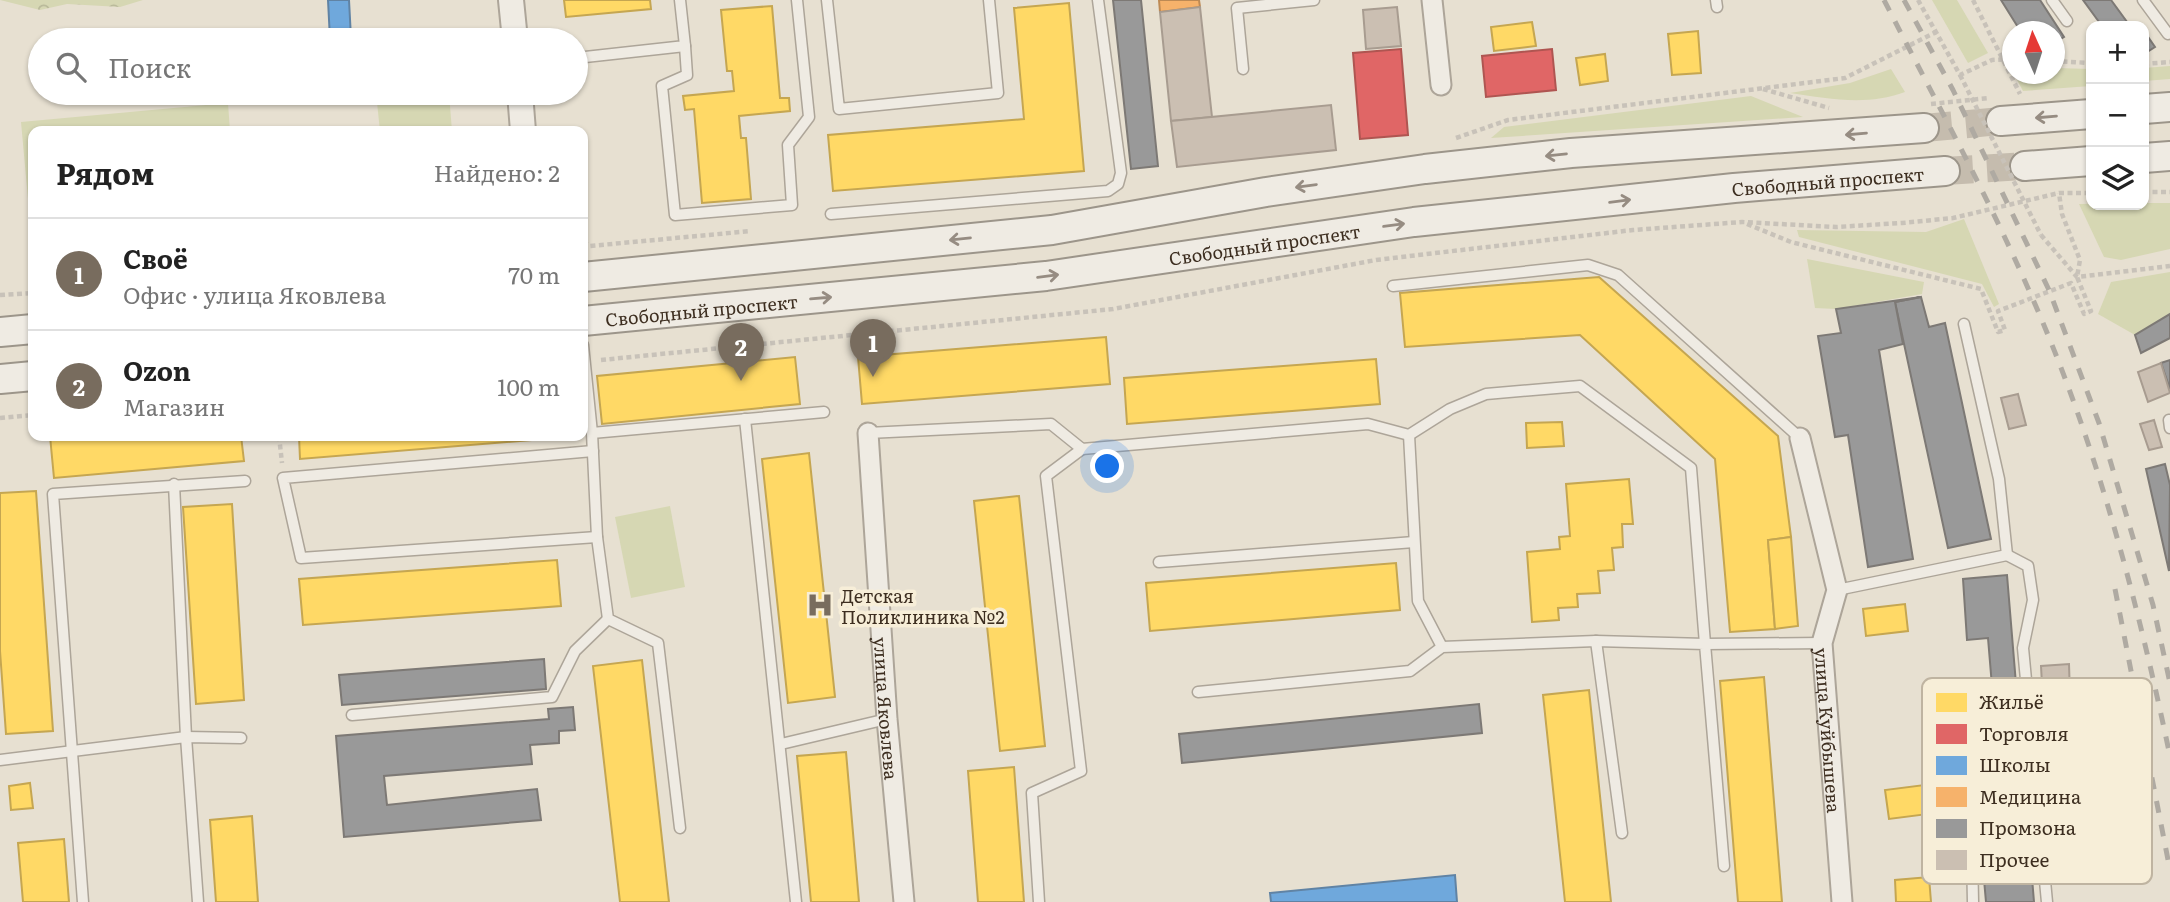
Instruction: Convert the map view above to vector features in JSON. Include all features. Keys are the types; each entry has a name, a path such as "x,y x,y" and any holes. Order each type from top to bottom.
{"main road":[{"path":"2149,109 2170,107"},
{"path":"2001,121 2086,114"},
{"path":"588,276 1052,230 1266,192 1425,169 1571,153 1924,128"},
{"path":"2149,158 2170,156"},
{"path":"2025,166 2086,161"},
{"name":"Свободный проспект","path":"588,321 1046,276 1414,222 1734,188 1945,171"},
{"path":"0,332 28,329"},
{"path":"0,379 28,376"}],"street":[{"path":"511,0 514,28"},
{"path":"1432,0 1441,85"},
{"path":"521,105 523,126"},
{"name":"улица Яковлева","path":"869,433 887,719 904,902"},
{"path":"1800,438 1838,590"},
{"name":"улица Куйбышева","path":"1838,590 1822,643 1842,902"}],"lane":[{"path":"680,0 687,75 662,86 675,215 792,205 788,145 809,117 797,0"},
{"path":"827,0 839,109 998,93 989,0"},
{"path":"831,214 1108,191 1118,184 1121,173 1098,0"},
{"path":"1243,69 1237,8 1314,0"},
{"path":"2052,0 2067,21"},
{"path":"2143,0 2168,34"},
{"path":"588,57 685,46"},
{"path":"1393,286 1588,265 1618,275 1800,438"},
{"path":"1964,324 1999,479 2007,555"},
{"path":"588,386 597,537 608,619"},
{"path":"1039,902 1032,793 1081,771 1046,476 1082,449 1368,424 1409,435 1450,409 1486,394 1580,386 1691,468 1724,866"},
{"path":"592,433 824,412"},
{"path":"745,419 796,902"},
{"path":"2169,420 2170,428"},
{"path":"869,433 1051,424 1082,449"},
{"path":"1409,435 1418,601 1442,647"},
{"path":"593,451 283,478 301,558 597,537"},
{"path":"83,902 69,749 53,494 244,481"},
{"path":"174,484 186,737 198,902"},
{"path":"1159,562 1414,542"},
{"path":"1838,590 2007,555 2028,566 2033,600 2024,648 2027,678"},
{"path":"352,715 552,697 575,651 608,619"},
{"path":"608,619 658,643 681,828"},
{"path":"1596,641 1622,833"},
{"path":"1198,692 1410,671 1442,647 1596,641 1822,643"},
{"path":"781,744 887,719"},
{"path":"0,760 69,749 186,737 242,738"},
{"path":"1973,884 1973,902"},
{"path":"2045,884 2047,902"}],"path":[{"path":"1742,222 1791,242 1981,289 1998,332 2005,330 1998,311 2071,283 2084,314 2091,312 2077,277 2041,235 1960,75 1918,0"},
{"path":"1973,0 2002,55"},
{"path":"1451,140 1508,120 1845,78 1936,32"},
{"path":"1960,75 1992,60 2002,59"},
{"path":"2065,62 2086,63"},
{"path":"2149,64 2170,62"},
{"path":"2016,84 2021,95"},
{"path":"1759,88 1834,109"},
{"path":"2149,192 2170,192"},
{"path":"2059,193 2062,214 2080,260 2077,277"},
{"path":"588,362 1113,309 1376,260 1633,229 1742,222 1836,227 1902,223 1953,218 2059,193 2086,193"},
{"path":"2077,277 2170,267"},
{"path":"0,295 28,293"},
{"path":"6,409 3,417 28,415"},
{"path":"279,441 283,478"}],"green space":[{"path":"0,0 143,0 120,7 67,4 40,10"},
{"path":"1932,0 1957,0 1988,53 1968,63"},
{"path":"2170,66 2170,79 2149,81 2149,68"},
{"path":"2065,68 2086,69 2086,86 2023,91 2019,84 2065,84"},
{"path":"1891,69 1905,92 1863,100 1790,93 1850,83"},
{"path":"1751,96 1803,117 1491,138 1504,127"},
{"path":"228,105 230,126 28,126 28,199 21,122"},
{"path":"377,105 450,105 452,126 379,126"},
{"path":"2149,203 2170,203 2170,249 2121,260 2104,257 2079,204 2086,204 2086,210 2149,210"},
{"path":"1964,219 1999,304 1994,307 1982,284 1799,237 1797,230 1926,232"},
{"path":"1807,259 1924,282 1922,294 1836,309 1815,308"},
{"path":"2170,272 2170,314 2135,335 2098,314 2111,282"},
{"path":"670,506 685,587 631,598 615,517"}],"building: Жильё":[{"path":"564,0 650,0 651,9 566,17"},
{"path":"1069,3 1084,171 833,191 828,135 1024,119 1014,8"},
{"path":"772,6 780,98 789,98 790,111 739,116 741,138 746,138 751,199 702,203 694,109 685,110 683,96 734,91 732,71 727,71 721,10"},
{"path":"1532,22 1536,46 1494,51 1491,27"},
{"path":"1698,31 1701,73 1672,75 1668,34"},
{"path":"1605,54 1608,81 1580,85 1576,58"},
{"path":"1599,277 1778,436 1791,537 1768,540 1775,629 1730,632 1715,459 1580,335 1405,347 1400,293"},
{"path":"1106,337 1110,384 862,404 858,357"},
{"path":"795,357 800,404 602,424 597,376"},
{"path":"1376,359 1380,404 1127,424 1124,378"},
{"path":"1562,422 1564,446 1527,448 1526,423"},
{"path":"50,441 242,441 244,461 54,478"},
{"path":"299,441 519,441 300,459"},
{"path":"809,453 835,697 788,703 762,459"},
{"path":"1629,479 1633,524 1622,524 1623,547 1612,548 1614,570 1598,571 1600,593 1577,594 1578,607 1558,608 1559,620 1532,622 1527,552 1560,549 1559,537 1570,536 1566,484"},
{"path":"36,491 53,731 6,734 0,651 0,493"},
{"path":"1019,496 1045,746 1000,751 974,501"},
{"path":"232,504 244,700 196,704 183,507"},
{"path":"1791,537 1798,626 1775,629 1768,540"},
{"path":"557,560 561,606 303,625 299,579"},
{"path":"1396,563 1400,610 1150,631 1146,583"},
{"path":"1905,604 1908,631 1866,636 1863,609"},
{"path":"642,660 669,902 620,902 593,666"},
{"path":"1764,677 1782,902 1738,902 1720,681"},
{"path":"1589,690 1611,902 1565,902 1543,695"},
{"path":"846,752 859,902 811,902 797,756"},
{"path":"1014,767 1024,902 978,902 968,771"},
{"path":"30,783 33,808 11,810 9,786"},
{"path":"1922,785 1922,815 1889,819 1885,790"},
{"path":"252,816 258,902 216,902 210,820"},
{"path":"64,839 69,902 23,902 18,843"},
{"path":"1922,878 1922,884 1930,884 1931,902 1896,902 1895,880"}],"building: Торговля":[{"path":"1401,49 1408,135 1360,139 1353,53"},
{"path":"1552,49 1556,90 1486,97 1482,56"}],"building: Школы":[{"path":"328,0 349,0 350,28 329,28"},
{"path":"1455,875 1457,902 1271,902 1270,893"}],"building: Медицина":[{"path":"1159,0 1199,0 1200,7 1160,12"}],"building: Промзона":[{"path":"1113,0 1141,0 1158,166 1131,169"},
{"path":"2001,0 2040,0 2054,21 2014,21"},
{"path":"2083,0 2111,0 2126,21 2098,21"},
{"path":"2149,38 2155,47 2149,51"},
{"path":"1921,297 1929,327 1945,323 1991,539 1948,548 1895,302"},
{"path":"1921,297 1895,302 1903,344 1879,350 1913,559 1868,567 1848,435 1835,437 1818,336 1841,333 1836,309"},
{"path":"2170,314 2170,338 2141,353 2135,335"},
{"path":"2170,360 2170,389 2161,363"},
{"path":"2165,464 2170,485 2169,571 2146,469"},
{"path":"2007,575 2016,678 1991,678 1988,638 1967,640 1963,579"},
{"path":"544,659 546,689 342,705 339,675"},
{"path":"1479,704 1482,733 1182,763 1179,734"},
{"path":"573,707 575,730 559,731 559,743 530,745 532,764 384,776 387,805 537,789 541,820 344,837 336,736 549,719 548,709"},
{"path":"1984,884 2033,884 2034,902 1986,902"}],"building: Прочее":[{"path":"1200,7 1212,117 1171,121 1160,12"},
{"path":"1397,7 1401,46 1366,49 1363,10"},
{"path":"1331,105 1336,150 1177,167 1171,121"},
{"path":"2161,363 2170,393 2148,402 2138,372"},
{"path":"2018,394 2026,425 2009,429 2001,398"},
{"path":"2154,420 2162,447 2149,450 2140,424"},
{"path":"2069,664 2069,678 2042,678 2041,666"}],"tunnel":[{"path":"1924,128 2001,121"},
{"path":"1945,171 2025,166"}],"railway":[{"path":"1884,0 1996,220 2031,295 2076,407 2129,580 2170,756"},
{"path":"1904,0 1953,90 2049,290 2099,423 2153,605 2170,683"},
{"path":"2115,589 2132,678"},
{"path":"2152,778 2170,870"}],"place":[{"name":"Своё","path":"873,377"},
{"name":"Ozon","path":"741,381"},
{"name":"Детская Поликлиника №2","path":"820,605"}]}
